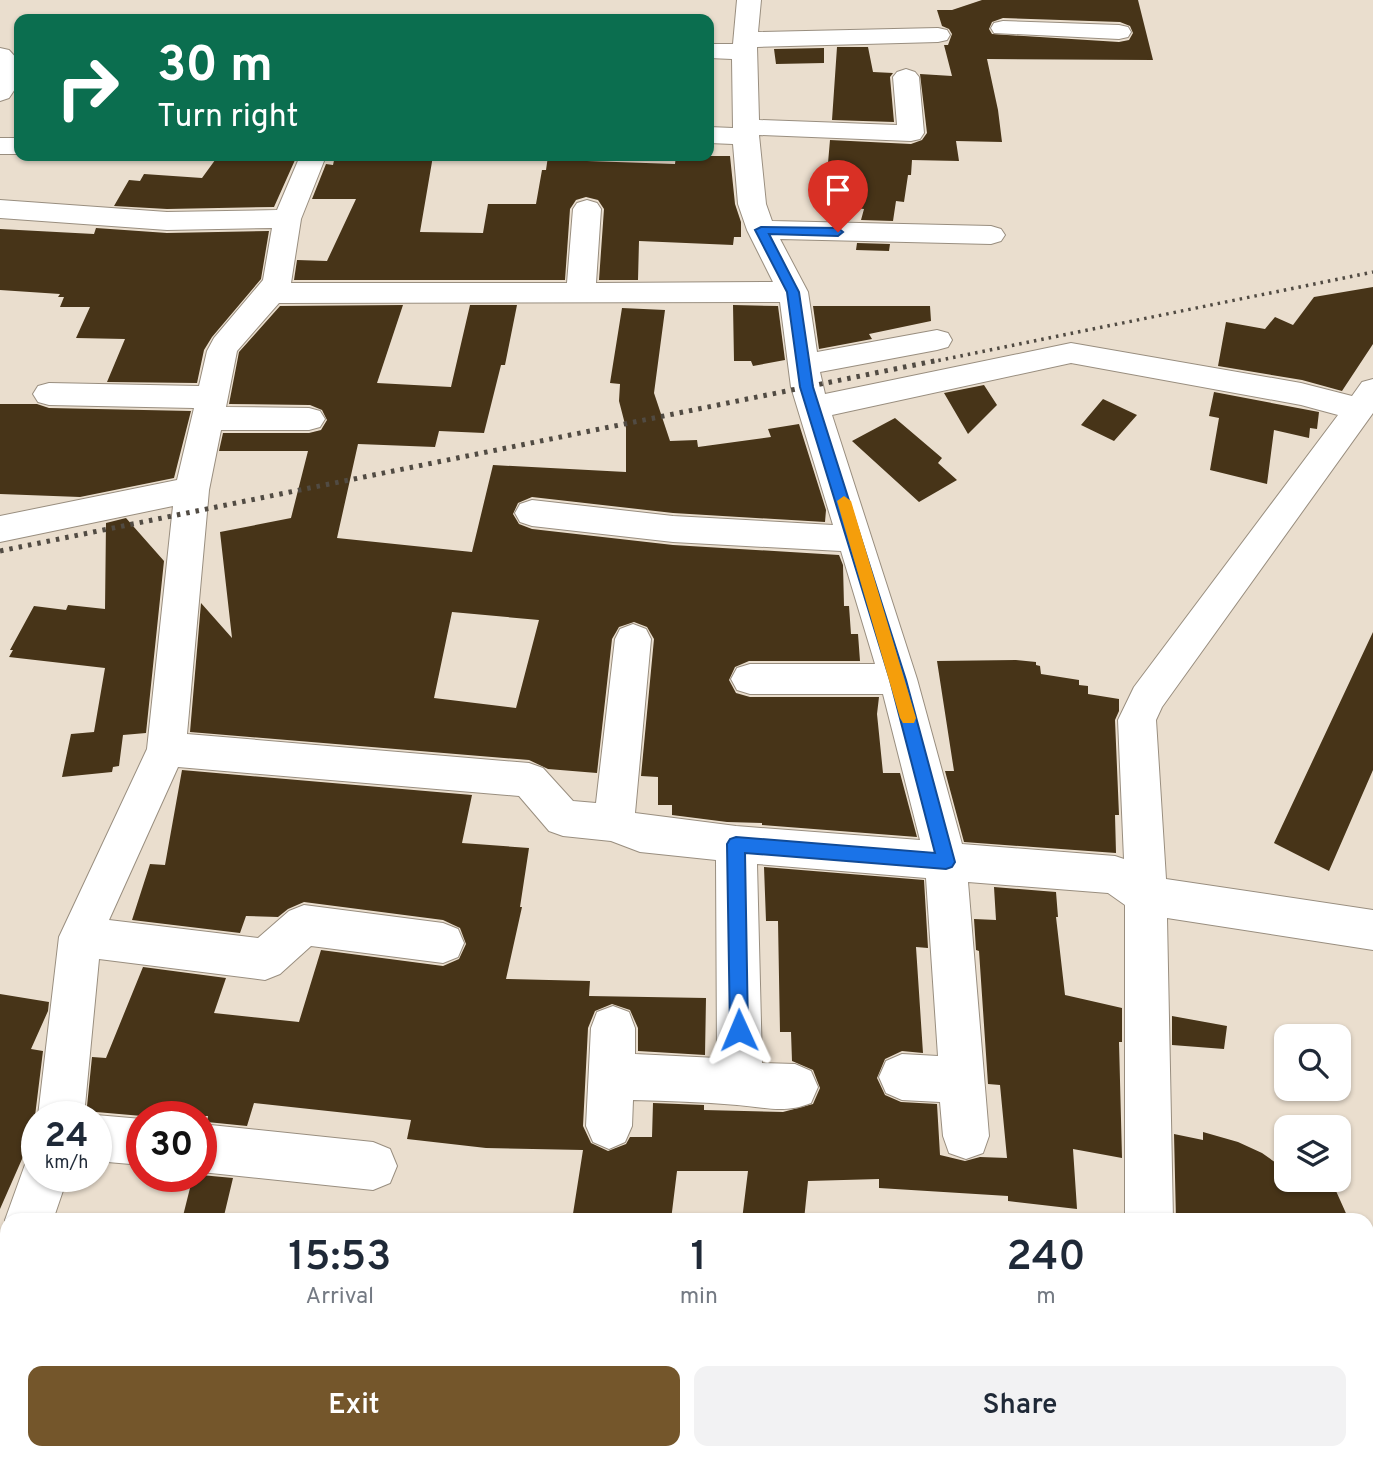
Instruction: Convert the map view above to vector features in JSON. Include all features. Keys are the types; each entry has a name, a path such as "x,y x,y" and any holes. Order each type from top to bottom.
{"street":[{"path":"749,0 745,46 746,132 752,204 761,230 793,292 807,387 898,680 946,862 966,1136"},
{"path":"1003,28 1090,21 1119,32"},
{"path":"714,50 745,46 938,35"},
{"path":"0,55 10,66 7,80"},
{"path":"714,135 746,132 911,132 906,77"},
{"path":"63,1101 80,937 166,749 192,491 222,351 229,338 271,293 278,280 287,219 311,161"},
{"path":"0,209 167,221 287,219"},
{"path":"581,293 587,209"},
{"path":"761,230 990,235"},
{"path":"271,293 793,292"},
{"path":"803,365 894,334 937,340"},
{"path":"815,407 1071,353 1301,394 1366,400"},
{"path":"49,394 309,419"},
{"path":"1149,1213 1146,895 1137,720 1147,698 1366,400"},
{"path":"0,529 192,491"},
{"path":"532,513 673,529 855,539"},
{"path":"614,823 633,639"},
{"path":"750,679 793,693 898,680"},
{"path":"166,749 529,780 563,818 614,823 640,834 1115,875 1146,895 1373,930"},
{"path":"736,844 740,1082"},
{"path":"80,937 265,959 304,925 443,943"},
{"path":"609,1126 613,1028"},
{"path":"611,1076 796,1087"},
{"path":"902,1077 962,1080"},
{"path":"217,1150 373,1166"},
{"path":"31,1213 39,1192"}],"building":[{"path":"982,0 1138,0 1153,60 987,59 1002,142 956,141 959,161 912,160 904,202 896,201 893,221 861,220 864,209 840,206 848,165 828,163 830,140 911,144 922,140 927,133 920,74 952,76 944,45 948,45 952,34 942,26 937,10 952,10","holes":["1003,18 1120,22 1130,26 1133,33 1129,40 1119,42 992,34 989,29 992,22"]},
{"path":"837,47 868,47 873,72 893,73 890,77 894,122 832,120"},
{"path":"824,48 824,63 776,64 774,49"},
{"path":"714,156 730,156 741,237 734,237 733,245 639,241 638,280 599,280 604,209 598,200 586,197 576,200 570,209 565,280 294,280 297,260 327,261 356,199 312,199 326,164 333,165 334,161 432,161 420,232 483,233 488,204 536,204 542,170 546,170 547,161 675,164 675,161 714,161"},
{"path":"214,161 295,161 274,207 167,209 114,206 129,180 140,181 144,174 202,178"},
{"path":"96,228 167,233 269,231 261,279 204,350 197,383 107,382 125,339 76,338 90,307 60,307 64,297 58,297 60,294 0,290 0,229 94,234"},
{"path":"857,243 890,244 889,251 856,250"},
{"path":"1373,287 1373,344 1342,391 1302,380 1218,366 1226,322 1265,329 1275,317 1293,325 1314,297"},
{"path":"403,305 377,383 451,387 470,305 517,305 505,365 501,365 484,433 439,431 435,447 358,444 337,538 472,552 493,465 626,472 626,428 619,401 620,384 610,383 622,308 665,310 654,393 670,441 697,440 698,447 771,437 768,429 799,424 826,510 825,522 673,513 532,497 518,503 513,514 519,524 532,529 673,545 839,555 843,565 844,606 849,606 851,634 858,634 860,661 749,661 735,667 729,680 736,693 750,697 879,697 877,714 883,773 900,773 917,837 727,822 672,815 672,805 658,805 658,777 641,776 654,639 647,627 634,622 619,627 612,639 597,773 548,769 529,760 190,732 201,603 232,638 220,532 291,518 308,451 219,451 223,433 309,433 321,430 327,420 322,410 310,405 229,404 239,352 280,306","holes":["452,612 539,620 516,708 434,698"]},
{"path":"733,305 778,306 785,360 753,366 751,361 734,361"},
{"path":"813,306 930,306 931,321 869,334 872,339 819,349"},
{"path":"984,385 997,405 968,434 944,393"},
{"path":"1214,392 1319,412 1317,429 1310,428 1309,438 1274,430 1267,484 1210,470 1219,418 1209,416"},
{"path":"1103,399 1137,415 1114,441 1081,425"},
{"path":"0,404 37,404 49,408 191,411 174,478 80,497 0,494"},
{"path":"895,418 942,458 938,463 957,480 919,502 852,441"},
{"path":"126,518 164,561 146,733 123,735 119,766 113,767 112,772 62,777 71,734 94,732 105,668 9,657 13,650 10,650 34,606 66,610 68,605 105,609 106,523"},
{"path":"1373,632 1373,770 1329,871 1274,843"},
{"path":"937,661 1036,662 1036,665 1040,666 1041,674 1079,680 1079,685 1088,686 1088,694 1119,699 1119,711 1115,720 1119,815 1115,815 1116,853 964,842 945,771 954,771"},
{"path":"182,770 472,795 462,843 529,848 522,907 506,979 590,981 589,996 706,998 705,1055 638,1051 638,1028 630,1010 612,1004 595,1011 588,1028 583,1126 591,1143 608,1151 626,1144 630,1137 652,1137 653,1103 704,1105 704,1110 783,1112 813,1104 820,1088 813,1070 792,1061 791,1032 780,1032 778,921 766,921 764,867 924,880 928,948 916,947 923,1053 902,1051 885,1059 877,1078 885,1095 901,1102 937,1104 940,1155 965,1161 980,1157 1007,1158 1000,1085 988,1084 979,951 976,950 974,919 996,920 994,887 1056,892 1056,917 1065,995 1122,1008 1122,1042 1119,1042 1122,1158 1073,1149 1077,1209 1008,1201 1008,1196 879,1188 879,1179 808,1181 805,1213 743,1213 748,1171 677,1171 672,1213 573,1213 583,1150 486,1148 407,1139 411,1120 254,1103 247,1126 217,1123 217,1101 126,1101 126,1115 112,1113 112,1101 88,1101 92,1057 106,1058 143,967 226,978 214,1013 299,1022 321,950 443,966 459,959 466,944 460,928 443,920 304,902 278,917 246,916 240,933 132,920 150,864 165,865"},
{"path":"0,994 49,1002 48,1011 31,1049 43,1051 37,1101 21,1101 21,1161 0,1209"},
{"path":"1172,1016 1227,1026 1224,1049 1172,1045"},
{"path":"1203,1132 1238,1142 1262,1153 1274,1162 1274,1192 1336,1192 1346,1213 1176,1213 1174,1134 1203,1140"},
{"path":"217,1176 233,1178 225,1213 184,1213 189,1192 217,1192"}],"railway":[{"path":"931,362 1373,272"},
{"path":"0,551 939,360"}],"slow traffic":[{"path":"844,501 908,718"}],"route":[{"path":"739,1030 736,844 946,862 898,680 807,387 793,292 761,230 838,232"}]}
